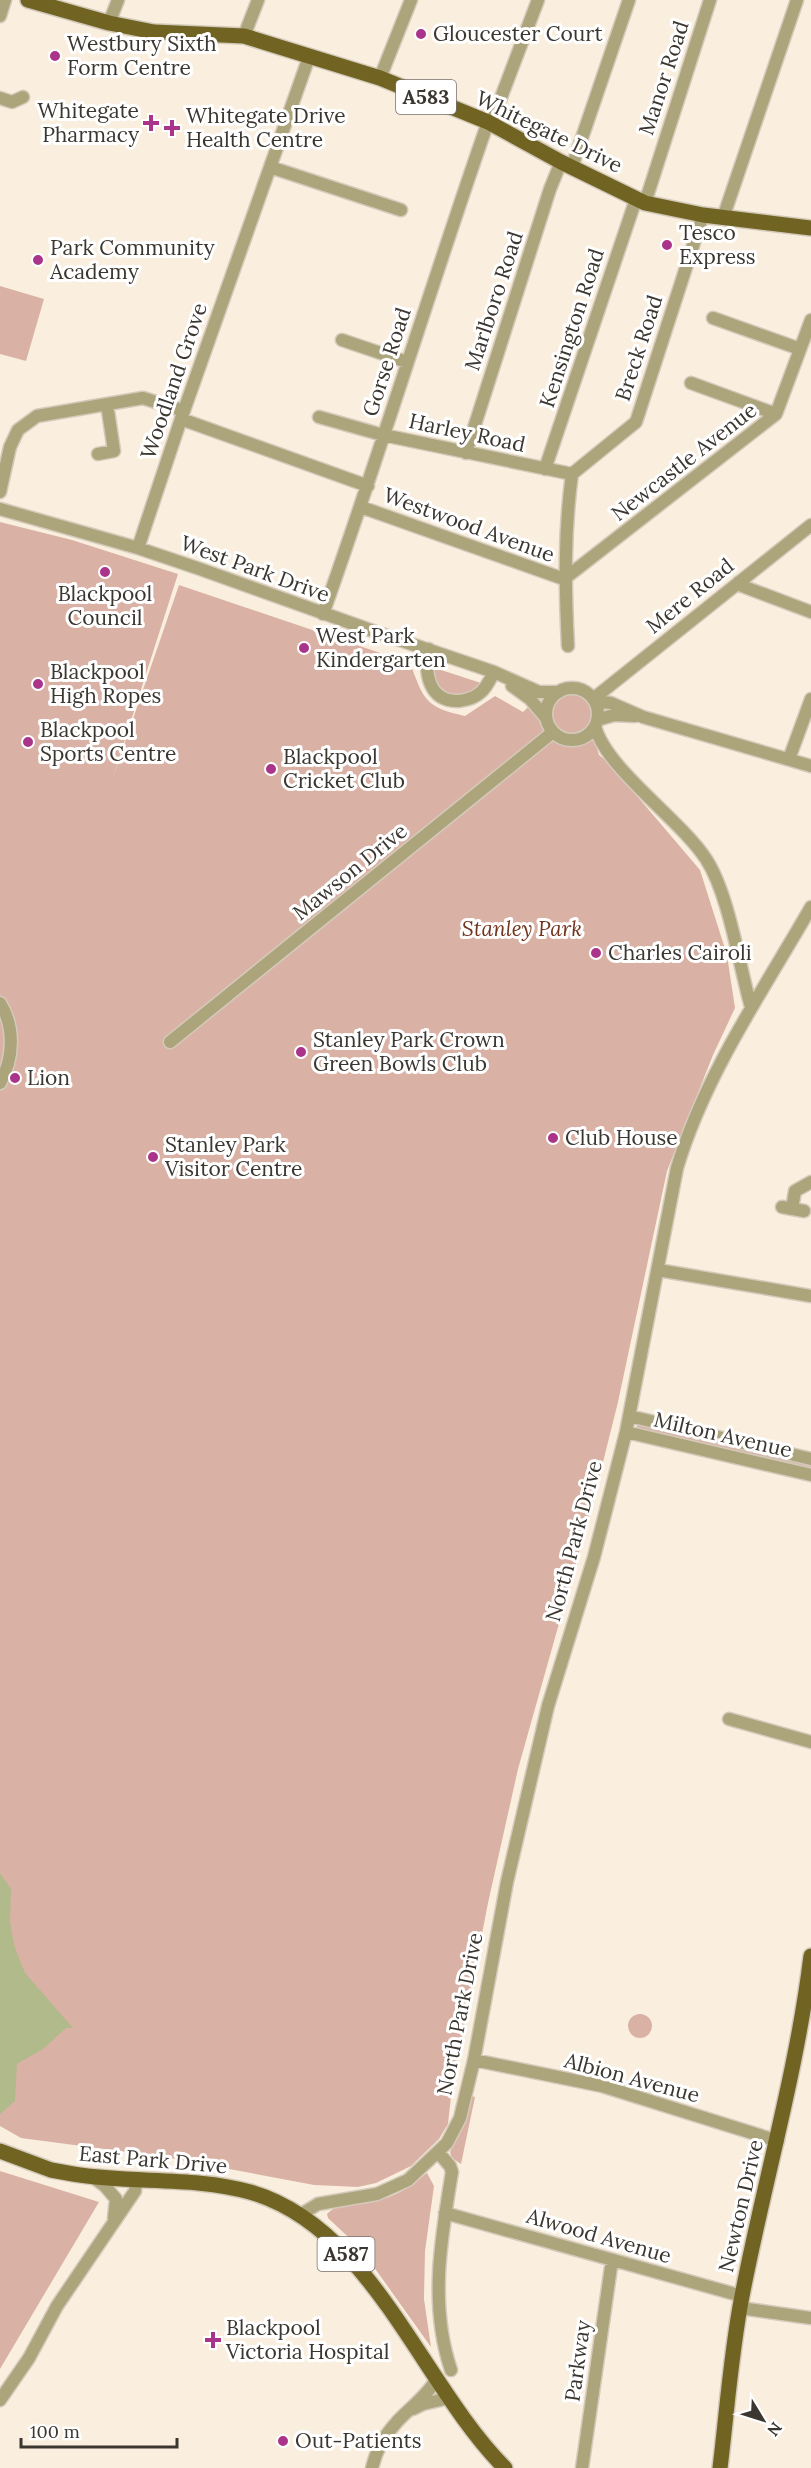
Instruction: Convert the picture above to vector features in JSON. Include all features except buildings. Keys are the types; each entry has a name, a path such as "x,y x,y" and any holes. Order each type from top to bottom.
{"main road":[{"name":"Whitegate Drive","path":"28,0 109,23 154,32 244,36 380,78 490,123 566,165 641,201 703,215 811,228"},
{"name":"Newton Drive","path":"720,2468 741,2302 809,1996 811,1956"},
{"name":"East Park Drive","path":"0,2151 51,2170 94,2178 232,2188 267,2198 300,2215 323,2232 345,2253 394,2315 436,2379"},
{"name":"A587","path":"436,2379 473,2432 505,2468"}],"street":[{"path":"0,16 5,0"},
{"path":"109,23 118,0"},
{"path":"244,36 258,0"},
{"path":"380,78 411,0"},
{"name":"Gorse Road","path":"323,614 490,123 538,0"},
{"name":"Marlboro Road","path":"466,453 566,165 629,0"},
{"name":"Manor Road","path":"641,201 710,0"},
{"path":"723,218 797,0"},
{"name":"Woodland Grove","path":"138,548 182,415 309,57"},
{"path":"0,98 12,102 23,97"},
{"path":"270,167 401,210"},
{"name":"Kensington Road","path":"545,469 641,201"},
{"name":"Breck Road","path":"572,474 636,422 703,215"},
{"path":"713,318 800,350"},
{"name":"Newcastle Avenue","path":"564,579 776,414 811,320"},
{"path":"342,340 407,362"},
{"path":"691,383 776,414"},
{"name":"Westwood Avenue","path":"0,492 10,447 18,430 30,419 41,414 144,398 182,415 368,486"},
{"path":"98,454 114,451 107,404"},
{"name":"Harley Road","path":"319,417 383,435 572,474"},
{"path":"568,646 564,579 566,521 572,474"},
{"name":"Westwood Avenue","path":"361,507 564,579"},
{"name":"West Park Drive","path":"0,509 138,548 494,672 539,692 559,692"},
{"name":"Mere Road","path":"594,700 811,525"},
{"path":"739,582 742,586 811,612"},
{"path":"429,649 426,661 428,679 432,690 446,700 472,698 481,693 494,672"},
{"name":"West Park Drive","path":"494,672 530,699 546,718"},
{"path":"616,762 589,743 580,739 565,739 553,732 546,718 548,703 559,692 569,688 580,689 594,700 611,703 643,717 811,766"},
{"path":"789,759 811,699"},
{"path":"594,700 598,710 596,723 600,740 616,762 694,842 706,859 721,894 751,1007"},
{"path":"580,739 589,734 596,723 614,715 643,717"},
{"name":"Mawson Drive","path":"170,1042 553,732"},
{"name":"North Park Drive","path":"438,2152 455,2131 474,2060 507,1882 543,1729 594,1557 626,1432 673,1183 682,1152 723,1060 751,1007 811,907"},
{"path":"0,1003 11,1036 10,1056 0,1083"},
{"path":"793,1209 795,1191 811,1182"},
{"path":"658,1270 811,1296"},
{"name":"Milton Avenue","path":"629,1416 811,1459"},
{"name":"Milton Avenue","path":"626,1432 811,1475"},
{"path":"729,1719 811,1742"},
{"name":"Albion Avenue","path":"474,2060 602,2086 778,2141"},
{"path":"300,2215 318,2204 377,2194 399,2185 416,2173 438,2152 450,2166 452,2172 438,2265 441,2324 451,2370"},
{"path":"94,2178 105,2186 116,2199 114,2222"},
{"path":"0,2400 20,2373 57,2306 135,2191 136,2180"},
{"name":"Alwood Avenue","path":"446,2213 612,2260 741,2302 811,2318"},
{"name":"Parkway","path":"582,2468 612,2260"},
{"path":"372,2468 387,2434 432,2387 436,2379"},
{"path":"409,2410 449,2398"}],"green space":[{"path":"0,286 44,299 26,361 0,354"},
{"name":"Stanley Park","path":"0,522 72,540 178,574 113,777 179,585 410,663 419,686 428,700 452,713 465,716 495,696 523,712 530,705 554,740 568,742 593,736 599,755 609,763 700,870 727,955 735,1008 713,1055 667,1171 618,1402 591,1510 518,1769 488,1903 452,2088 448,2124 439,2139 411,2166 376,2183 358,2187 314,2185 165,2157 21,2138 0,2126"},
{"path":"432,667 481,683 468,694 460,696 452,694 439,685"},
{"path":"571,691 586,698 593,713 586,728 571,735 556,728 549,713 556,698"},
{"path":"639,1418 811,1459 811,1475 635,1434"},
{"path":"640,2014 649,2017 652,2026 649,2035 640,2038 631,2035 628,2026 631,2017"},
{"path":"472,2096 475,2097 461,2164 452,2158 450,2152 464,2124"},
{"path":"0,2171 99,2202 0,2369"},
{"path":"427,2173 434,2186 425,2251 424,2299 431,2347 361,2249 328,2218 327,2214 345,2205 375,2201 394,2195"}],"shaded area":[{"path":"0,1873 11,1889 10,1922 14,1945 25,1973 73,2028 66,2028 43,2049 17,2064 15,2101 0,2114"}],"place":[{"name":"Gloucester Court","path":"421,34"},
{"name":"Westbury Sixth Form Centre","path":"55,56"},
{"name":"Whitegate Pharmacy","path":"151,123"},
{"name":"Whitegate Drive Health Centre","path":"172,128"},
{"name":"Tesco Express","path":"667,245"},
{"name":"Park Community Academy","path":"38,260"},
{"name":"Blackpool Council","path":"105,572"},
{"name":"West Park Kindergarten","path":"304,648"},
{"name":"Blackpool High Ropes","path":"38,684"},
{"name":"Blackpool Sports Centre","path":"28,742"},
{"name":"Blackpool Cricket Club","path":"271,769"},
{"name":"Charles Cairoli","path":"596,953"},
{"name":"Stanley Park Crown Green Bowls Club","path":"301,1052"},
{"name":"Lion","path":"15,1078"},
{"name":"Club House","path":"553,1138"},
{"name":"Stanley Park Visitor Centre","path":"153,1157"},
{"name":"Blackpool Victoria Hospital","path":"213,2340"},
{"name":"Out-Patients","path":"283,2441"}]}
